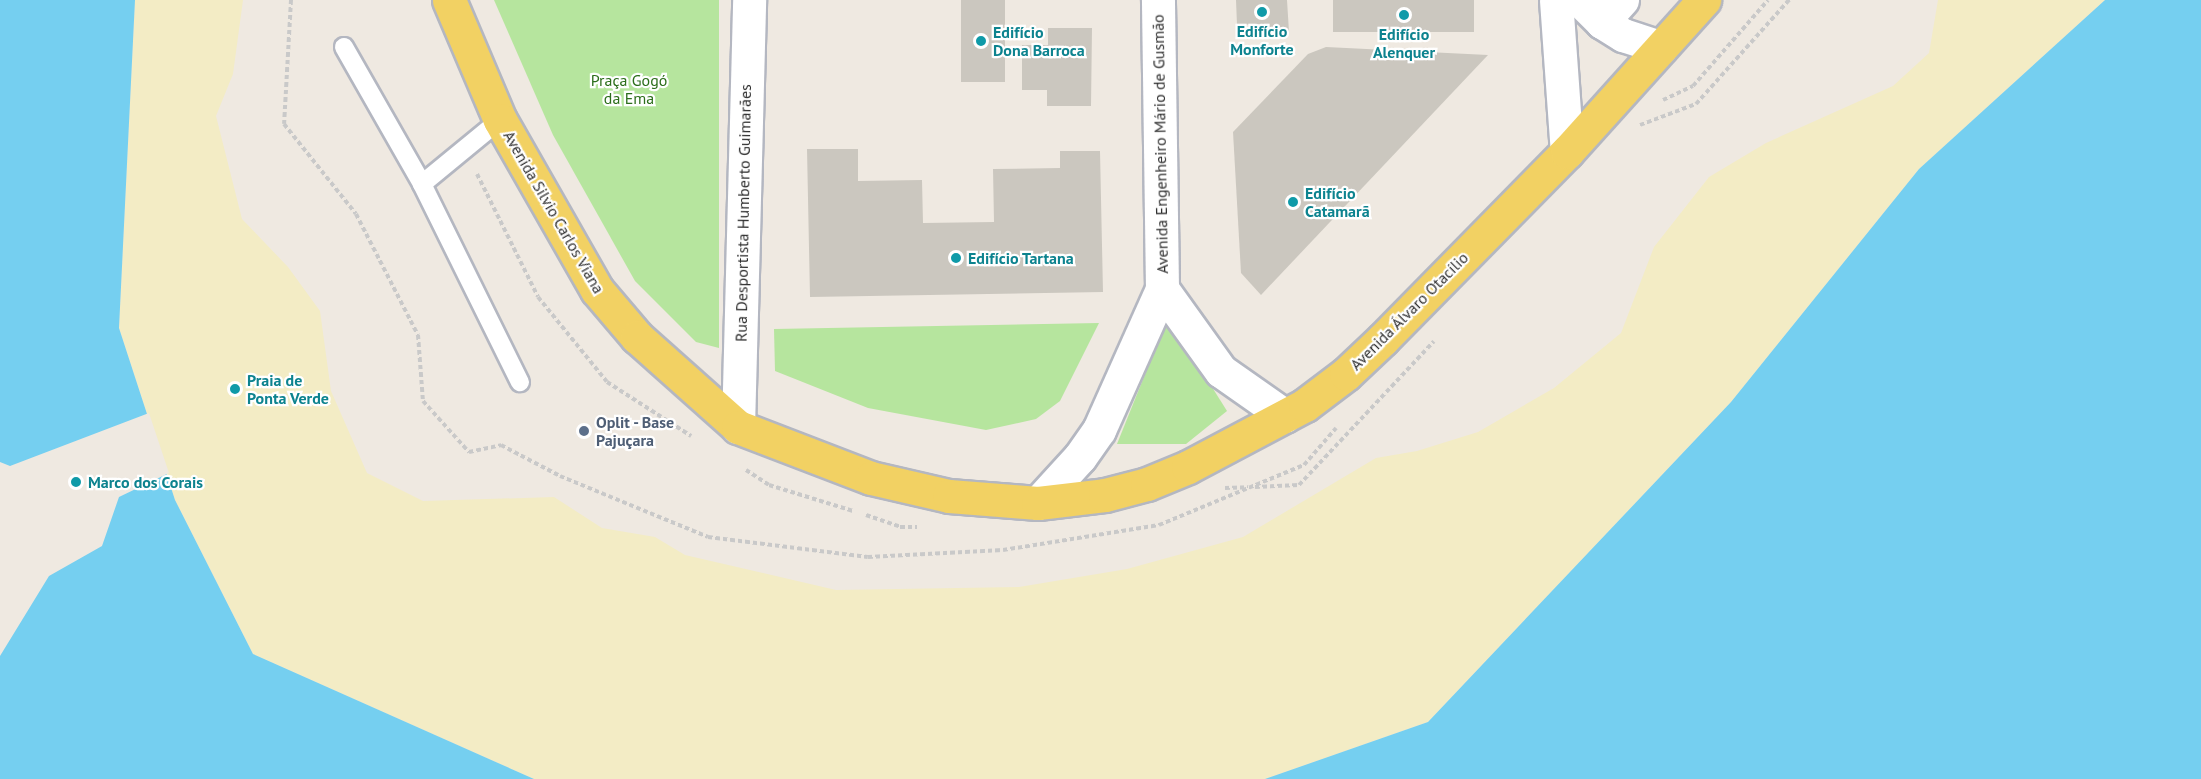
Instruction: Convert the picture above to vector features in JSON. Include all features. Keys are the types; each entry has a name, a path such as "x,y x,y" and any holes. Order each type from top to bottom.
{"main road":[{"name":"Avenida Silvio Carlos Viana","path":"449,0 500,120 597,290 637,337 738,427 871,478 949,496 1038,503"},
{"name":"Avenida Álvaro Otacílio","path":"1038,503 1105,495 1147,484 1188,467 1305,405 1346,374 1383,339 1567,152 1704,0"}],"street":[{"name":"Rua Desportista Humberto Guimarães","path":"738,427 749,0"},
{"name":"Avenida Engenheiro Mário de Gusmão","path":"1038,503 1080,457 1099,430 1162,289 1158,0"},
{"path":"1557,0 1567,152"},
{"path":"1601,7 1623,35 1661,47"},
{"name":"Avenida Engenheiro Mário de Gusmão","path":"1162,289 1221,371 1285,416"}],"lane":[{"path":"345,47 422,184 520,382"},
{"path":"422,184 500,120"}],"path":[{"path":"291,0 284,124 356,214 418,335 423,401 469,452 501,445 560,476 708,537 868,557 1003,550 1159,525 1304,465 1343,420"},
{"path":"1654,104 1693,86 1768,0"}],"green space":[{"name":"Praça Gogó da Ema","path":"494,0 719,0 719,348 696,342 635,281 553,135"},
{"path":"1168,317 1227,411 1186,444 1117,444"},
{"path":"1099,323 1060,401 1036,419 986,430 868,408 775,371 774,329"}],"sand":[{"name":"Praia de Ponta Verde","path":"135,0 243,0 233,74 216,116 242,219 288,267 320,311 331,391 367,473 423,501 554,497 602,528 655,537 685,555 836,590 1019,587 1127,569 1243,537 1376,458 1417,451 1478,432 1554,388 1621,333 1654,247 1709,177 1766,143 1893,86 1929,53 1938,0 2105,0 1919,169 1731,402 1428,722 1265,779 534,779 253,654 175,500 119,328"}],"water":[{"path":"0,0 135,0 119,328 175,500 253,654 534,779 0,779"},
{"path":"2105,0 2201,0 2201,779 1265,779 1428,722 1731,402 1919,169"}],"pier":[{"name":"Marco dos Corais","path":"149,413 169,473 119,497 102,546 49,576 0,656 0,462 10,466"}],"building":[{"name":"Edifício Dona Barroca","path":"961,0 1005,0 1005,82 961,82"},
{"name":"Edifício Monforte","path":"1236,0 1287,0 1289,32 1260,33 1259,24 1237,25"},
{"name":"Edifício Alenquer","path":"1333,0 1474,0 1474,32 1333,32"},
{"path":"1048,28 1092,28 1091,106 1047,106 1047,90 1022,90 1022,45 1048,45"},
{"name":"Edifício Catamarã","path":"1326,47 1488,55 1261,295 1241,273 1233,132 1308,54"},
{"name":"Edifício Tartana","path":"807,149 858,149 858,181 922,180 923,223 994,222 993,169 1060,168 1060,151 1100,151 1103,292 810,297"}],"place":[{"name":"Edifício Monforte","path":"1262,12"},
{"name":"Edifício Alenquer","path":"1404,15"},
{"name":"Edifício Dona Barroca","path":"981,41"},
{"name":"Edifício Catamarã","path":"1293,202"},
{"name":"Edifício Tartana","path":"956,258"},
{"name":"Praia de Ponta Verde","path":"235,389"},
{"name":"Oplit - Base Pajuçara","path":"584,431"},
{"name":"Marco dos Corais","path":"76,482"}]}
